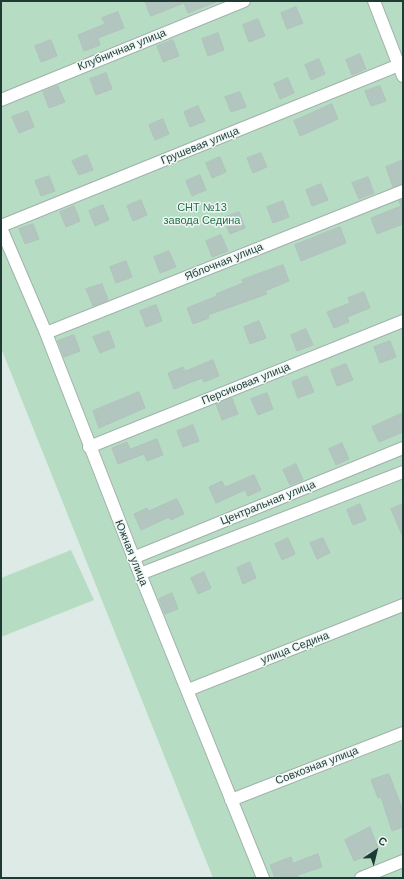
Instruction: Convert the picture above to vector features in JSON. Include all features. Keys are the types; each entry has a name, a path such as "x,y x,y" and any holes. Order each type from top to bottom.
{"street":[{"name":"Клубничная улица","path":"1,100 244,1"},
{"path":"374,1 401,71"},
{"name":"Грушевая улица","path":"1,227 401,71"},
{"name":"Яблочная улица","path":"46,334 403,191"},
{"name":"Южная улица","path":"1,227 46,334 133,558 188,690 263,878"},
{"name":"Персиковая улица","path":"89,447 403,321"},
{"name":"Центральная улица","path":"133,558 403,448"},
{"name":"Центральная улица","path":"140,574 403,472"},
{"name":"улица Седина","path":"188,690 403,606"},
{"name":"Совхозная улица","path":"231,800 403,733"},
{"path":"361,878 403,861"}],"green space":[{"name":"СНТ №13 завода Седина","path":"1,1 403,1 403,878 213,878 1,348"},
{"path":"71,550 94,600 1,637 1,578"}],"building":[{"path":"145,1 216,2 188,13 184,3 151,16"},
{"path":"296,7 303,23 287,29 281,13"},
{"path":"118,12 124,28 98,38 100,45 84,51 78,35 105,24 102,18"},
{"path":"258,19 265,36 249,42 243,25"},
{"path":"218,33 224,50 208,56 202,39"},
{"path":"51,40 57,56 41,62 35,46"},
{"path":"173,40 179,56 163,62 157,46"},
{"path":"360,54 366,69 352,75 346,60"},
{"path":"319,59 325,74 311,80 305,65"},
{"path":"106,73 112,89 96,95 90,79"},
{"path":"288,78 294,93 280,99 274,84"},
{"path":"58,86 65,102 49,108 43,92"},
{"path":"380,86 386,101 371,106 365,91"},
{"path":"240,92 246,107 231,112 225,97"},
{"path":"332,104 338,119 300,136 294,121"},
{"path":"198,106 205,121 190,127 184,112"},
{"path":"28,111 34,127 19,133 12,117"},
{"path":"163,119 169,134 155,140 149,125"},
{"path":"261,153 267,167 253,173 247,158"},
{"path":"87,155 93,170 79,175 72,161"},
{"path":"220,157 226,172 212,178 206,163"},
{"path":"403,160 403,184 393,187 386,167"},
{"path":"200,175 206,190 192,196 186,181"},
{"path":"49,176 55,191 41,196 35,181"},
{"path":"368,177 374,193 359,199 352,183"},
{"path":"321,184 328,200 312,206 306,190"},
{"path":"403,199 403,224 377,234 371,218 401,206 399,201"},
{"path":"141,200 147,215 133,221 127,206"},
{"path":"283,201 289,217 273,223 267,207"},
{"path":"103,205 109,220 95,226 89,211"},
{"path":"74,206 80,221 66,227 60,212"},
{"path":"239,212 245,228 230,234 223,218"},
{"path":"33,224 39,239 25,244 19,229"},
{"path":"340,227 346,243 301,261 295,245"},
{"path":"221,235 228,251 212,257 206,241"},
{"path":"169,251 176,267 160,273 154,257"},
{"path":"126,261 132,277 116,283 110,267"},
{"path":"283,265 289,281 265,291 267,294 208,315 209,318 193,324 187,308 217,296 216,294 243,283 242,280"},
{"path":"102,284 108,300 93,306 86,289"},
{"path":"364,292 370,308 347,317 349,322 334,328 327,312 350,303 348,298"},
{"path":"156,305 162,321 146,327 140,311"},
{"path":"259,321 266,338 250,344 244,327"},
{"path":"306,329 313,345 297,351 291,335"},
{"path":"109,331 115,347 100,353 93,337"},
{"path":"74,335 80,351 64,357 58,341"},
{"path":"390,341 396,357 380,363 374,347"},
{"path":"213,360 219,376 204,382 202,378 174,389 168,373 183,367 185,371"},
{"path":"346,364 353,380 337,386 331,370"},
{"path":"307,376 314,392 298,398 292,382"},
{"path":"139,392 145,408 99,428 93,411"},
{"path":"267,393 273,409 258,415 251,399"},
{"path":"232,398 238,414 222,420 216,404"},
{"path":"403,413 403,432 379,442 372,427"},
{"path":"193,425 199,441 183,447 177,431"},
{"path":"157,439 163,455 147,461 144,454 118,464 112,448 127,442 130,449"},
{"path":"342,443 349,459 336,465 329,449"},
{"path":"296,464 303,480 290,485 283,470"},
{"path":"254,475 261,490 248,496 245,490 216,503 209,487 222,481 225,487"},
{"path":"177,499 184,514 171,520 169,517 141,530 134,514 147,508 148,511"},
{"path":"360,504 366,520 353,525 347,510"},
{"path":"403,504 403,537 391,509"},
{"path":"288,538 295,554 282,560 275,544"},
{"path":"323,538 330,553 317,559 310,543"},
{"path":"250,562 256,578 243,584 237,568"},
{"path":"204,572 211,588 198,594 191,578"},
{"path":"172,593 178,609 165,614 159,599"},
{"path":"389,774 403,811 403,827 392,831 381,797 378,798 371,780"},
{"path":"370,827 378,848 365,853 366,856 354,861 345,840"},
{"path":"318,854 322,867 298,875 299,878 275,878 270,865 291,857 293,863"}]}
